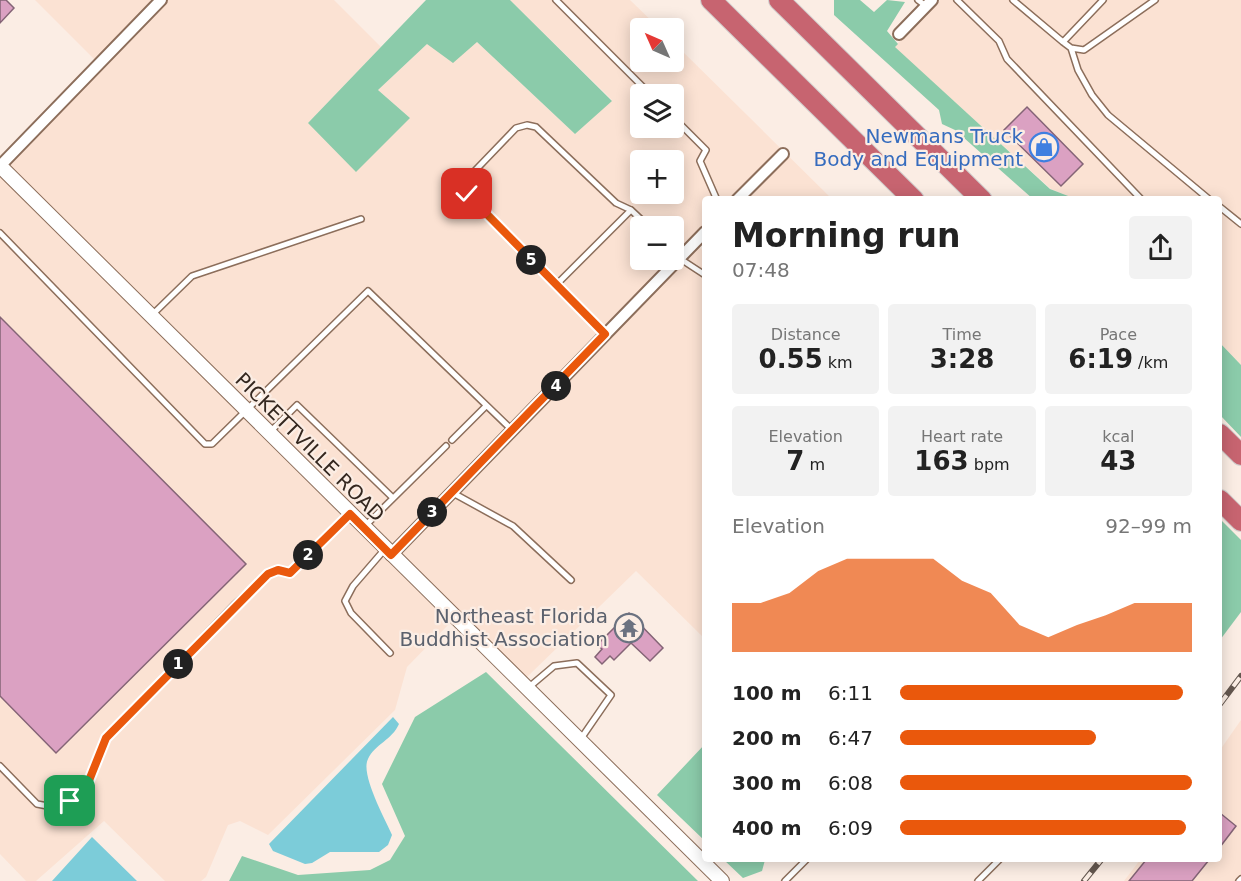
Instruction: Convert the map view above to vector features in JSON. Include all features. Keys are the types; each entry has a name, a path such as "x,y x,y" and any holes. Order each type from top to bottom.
{"highway":[{"path":"711,0 910,196"},
{"path":"779,0 978,196"},
{"path":"1222,436 1241,455"},
{"path":"1222,502 1241,521"}],"street":[{"path":"0,166 161,0"},
{"path":"899,34 925,2"},
{"path":"740,196 783,154"},
{"name":"PICKETTVILLE ROAD","path":"0,166 702,861"},
{"path":"684,250 702,235"},
{"path":"388,552 512,430 664,270"},
{"name":"PICKETTVILLE ROAD","path":"703,862 722,881"}],"lane":[{"path":"556,0 640,84"},
{"path":"957,0 999,41 1007,59 1138,196"},
{"path":"1013,0 1071,48 1084,50 1093,46 1155,0"},
{"path":"1063,42 1103,0"},
{"path":"1071,48 1078,70 1092,95 1108,115 1205,196"},
{"path":"605,334 467,194 468,179 516,128 527,125 536,126 616,203 632,210 638,216"},
{"path":"684,128 706,150 700,161 715,196"},
{"path":"1222,209 1241,224"},
{"path":"556,285 632,210"},
{"path":"151,316 192,276 361,219"},
{"path":"0,233 199,440 212,444 368,291 512,430"},
{"path":"684,259 702,273"},
{"path":"269,434 297,405 393,498"},
{"path":"452,440 485,406"},
{"path":"363,528 446,446"},
{"path":"451,492 513,526 572,580"},
{"path":"0,766 37,804 58,808 70,801 88,783 106,738 234,605 268,574 278,570 290,573 350,514"},
{"path":"388,552 353,585 345,601 351,613 390,653"},
{"path":"527,689 554,666 577,663 602,685 611,695 579,741"},
{"path":"785,881 804,862"},
{"path":"978,881 997,862"}],"shaded area":[{"path":"35,0 334,0 381,47 308,123 410,118 378,90 427,44 477,42 575,134 612,100 510,0 630,0 649,18 630,18 630,72 684,72 684,53 829,196 702,196 702,241 698,246 702,250 702,636 636,571 526,678 0,159 95,60"},
{"path":"940,0 1241,0 1241,365 1222,345 1222,196 1068,196 1051,189 894,47"},
{"path":"0,175 450,623 407,667 395,710 268,835 240,821 228,825 206,877 201,881 165,881 104,821 36,881 26,881 0,854"},
{"path":"1241,720 1241,881 1124,881 1138,862 1222,862 1222,747"}],"green space":[{"path":"426,0 510,0 612,101 575,134 477,42 453,63 427,44 378,90 410,118 356,172 308,123"},
{"path":"834,0 860,0 874,12 887,0 905,2 887,31 898,44 895,47 1050,189 1068,196 1030,196 955,130 942,124 939,110 834,15"},
{"path":"1222,345 1241,365 1241,437 1222,417"},
{"path":"1222,521 1241,540 1241,612 1222,637"},
{"path":"486,672 698,881 229,881 242,856 298,875 370,870 390,860 405,836 382,784 415,717"},
{"path":"702,747 702,838 657,795"},
{"path":"726,862 764,862 762,871 743,878"}],"water":[{"path":"393,717 399,724 371,754 366,766 374,797 392,835 388,845 379,852 330,852 312,863 305,864 273,851 269,844"},
{"path":"92,837 137,881 52,881"}],"building":[{"path":"0,0 6,0 14,8 0,23"},
{"name":"Newmans Truck Body and Equipment","path":"1027,107 1083,164 1061,186 1004,130"},
{"path":"0,317 246,564 56,753 0,696"},
{"name":"Northeast Florida Buddhist Association","path":"629,613 663,648 650,661 631,643 614,660 610,656 602,664 595,657 602,649 597,645"},
{"path":"1222,815 1236,826 1222,844"},
{"path":"1144,862 1207,862 1192,881 1129,881"}],"railway":[{"path":"1222,701 1241,676"},
{"path":"1084,881 1099,862"}],"place":[{"name":"Newmans Truck Body and Equipment","path":"1044,147"},
{"name":"Northeast Florida Buddhist Association","path":"629,628"}],"route":[{"path":"70,801 88,783 106,738 234,605 268,574 278,570 290,573 350,514 391,555 605,334 467,194"}]}
